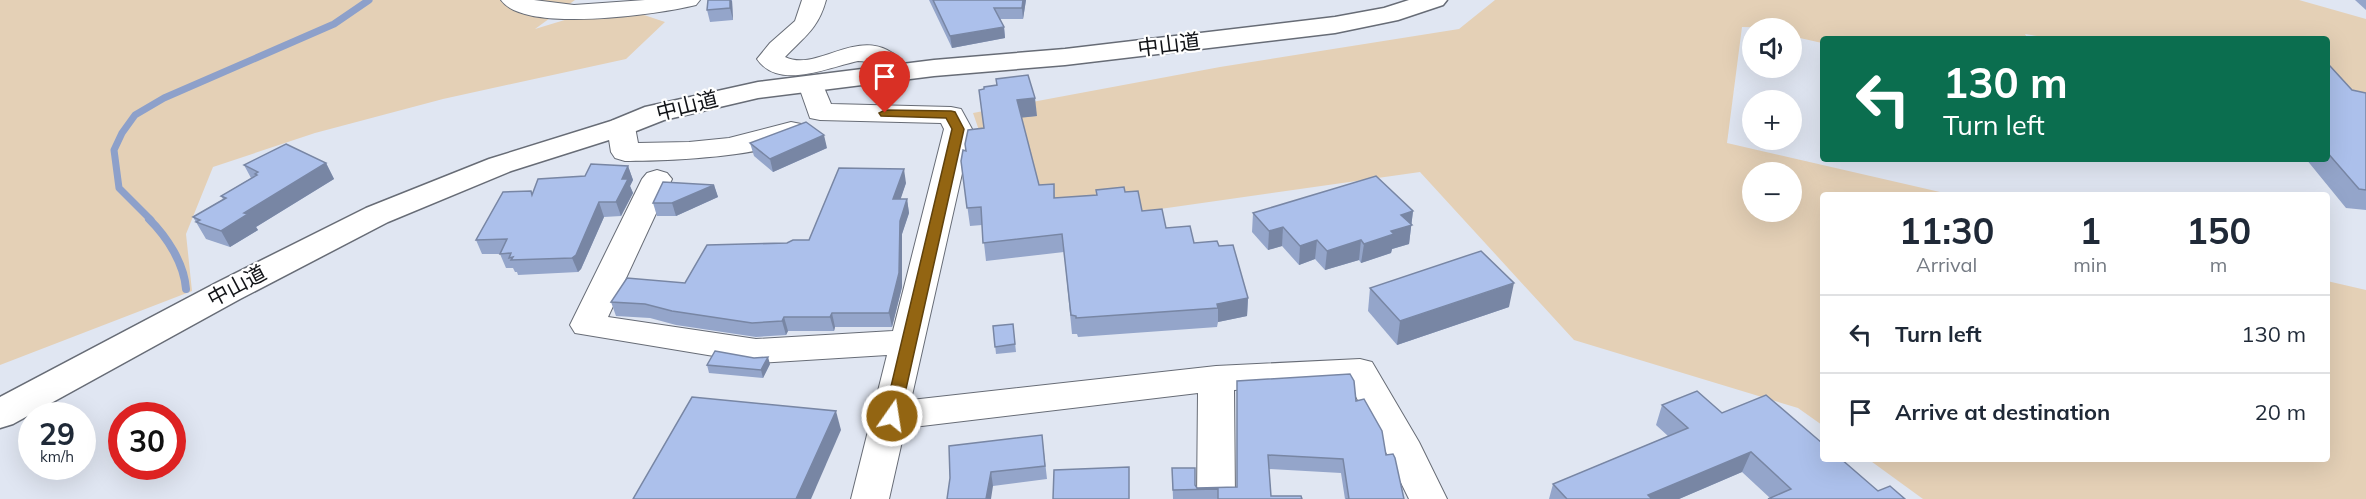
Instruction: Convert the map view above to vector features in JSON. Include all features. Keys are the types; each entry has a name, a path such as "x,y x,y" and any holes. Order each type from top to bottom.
{"highway":[{"name":"中山道","path":"0,414 248,280 377,215 500,165 621,127 655,113 758,90 815,98 899,73 1335,25 1389,15 1434,0"}],"street":[{"path":"513,0 523,6 545,11 643,8 688,0"},
{"path":"814,0 808,19 797,33 778,47 770,59 779,66 796,69 849,55 871,54 885,58 899,73"},
{"path":"621,127 625,152 714,150 760,141 798,127 815,98 951,115 958,129 892,416 870,499"},
{"path":"657,179 586,325 756,351 909,342"},
{"path":"892,416 1216,378 1360,371 1400,442 1428,499"},
{"path":"1216,378 1216,499"}],"shaded area":[{"path":"0,0 575,0 535,29 614,5 665,22 626,59 443,99 315,133 213,167 186,234 192,291 0,365"},
{"path":"1495,0 2299,0 2366,19 2366,96 2330,89 2330,36 2037,36 2025,34 2026,36 1820,36 1820,43 1802,38 1802,18 1742,18 1727,143 1742,146 1742,150 1757,150 1940,192 1820,192 1820,424 1798,408 1574,340 1420,172 1062,223 993,171 973,113 1220,67 1459,29"},
{"path":"2330,282 2366,290 2366,499 1923,499 1872,462 2330,462"}],"building":[{"path":"708,0 730,0 730,8 707,10"},
{"path":"933,0 1023,0 1022,8 994,8 1004,27 950,36"},
{"path":"2330,66 2352,90 2366,93 2366,190 2359,189 2330,156"},
{"path":"1028,75 1035,98 1017,100 1039,185 1054,184 1054,198 1097,195 1096,190 1124,187 1125,192 1138,191 1142,211 1162,209 1166,228 1190,226 1194,243 1217,241 1219,246 1233,245 1248,298 1217,304 1218,308 1076,318 1071,315 1062,234 983,243 981,207 967,208 961,161 963,150 966,151 968,130 984,128 979,90 997,85 996,79"},
{"path":"806,122 824,135 770,159 750,143"},
{"path":"286,144 326,163 244,213 248,214 221,231 196,222 200,220 193,217 226,198 221,196 257,175 255,174 258,172 244,165"},
{"path":"591,164 628,166 622,179 628,179 616,202 599,202 576,255 572,258 511,260 513,257 509,258 511,253 500,254 507,239 476,240 503,192 531,191 532,195 538,179 585,176"},
{"path":"839,168 904,169 893,199 907,199 900,221 899,273 889,313 832,313 830,317 784,317 782,321 752,323 672,311 645,304 611,302 627,278 685,283 707,245 787,243 793,240 809,240"},
{"path":"1376,176 1413,211 1401,215 1412,225 1391,231 1394,234 1364,244 1361,240 1327,251 1317,240 1300,246 1283,227 1269,231 1253,213"},
{"path":"663,182 714,185 672,203 653,203"},
{"path":"1481,251 1514,283 1400,321 1370,288"},
{"path":"1013,324 1015,344 995,347 993,326"},
{"path":"715,351 754,358 768,357 761,370 707,365"},
{"path":"1350,374 1354,381 1356,401 1364,399 1382,431 1386,455 1393,454 1395,458 1404,499 1349,499 1343,459 1268,455 1271,496 1301,496 1302,499 1218,499 1218,489 1173,490 1172,468 1195,468 1197,488 1237,487 1237,381"},
{"path":"1697,391 1722,413 1766,395 1820,441 1820,462 1844,462 1878,491 1890,486 1905,499 1768,499 1791,489 1751,452 1648,495 1652,499 1567,499 1553,484 1688,428 1662,405"},
{"path":"692,397 836,411 796,499 633,499"},
{"path":"1042,435 1045,466 991,472 986,499 947,499 950,478 949,446"},
{"path":"1129,467 1129,499 1053,499 1054,470"}],"waterway":[{"path":"151,220 119,188 114,150 122,133 135,115 164,98 334,24 369,0"},
{"path":"149,219 174,251 185,279 186,289"}],"route":[{"path":"885,113 951,115 958,129 892,416"}]}
